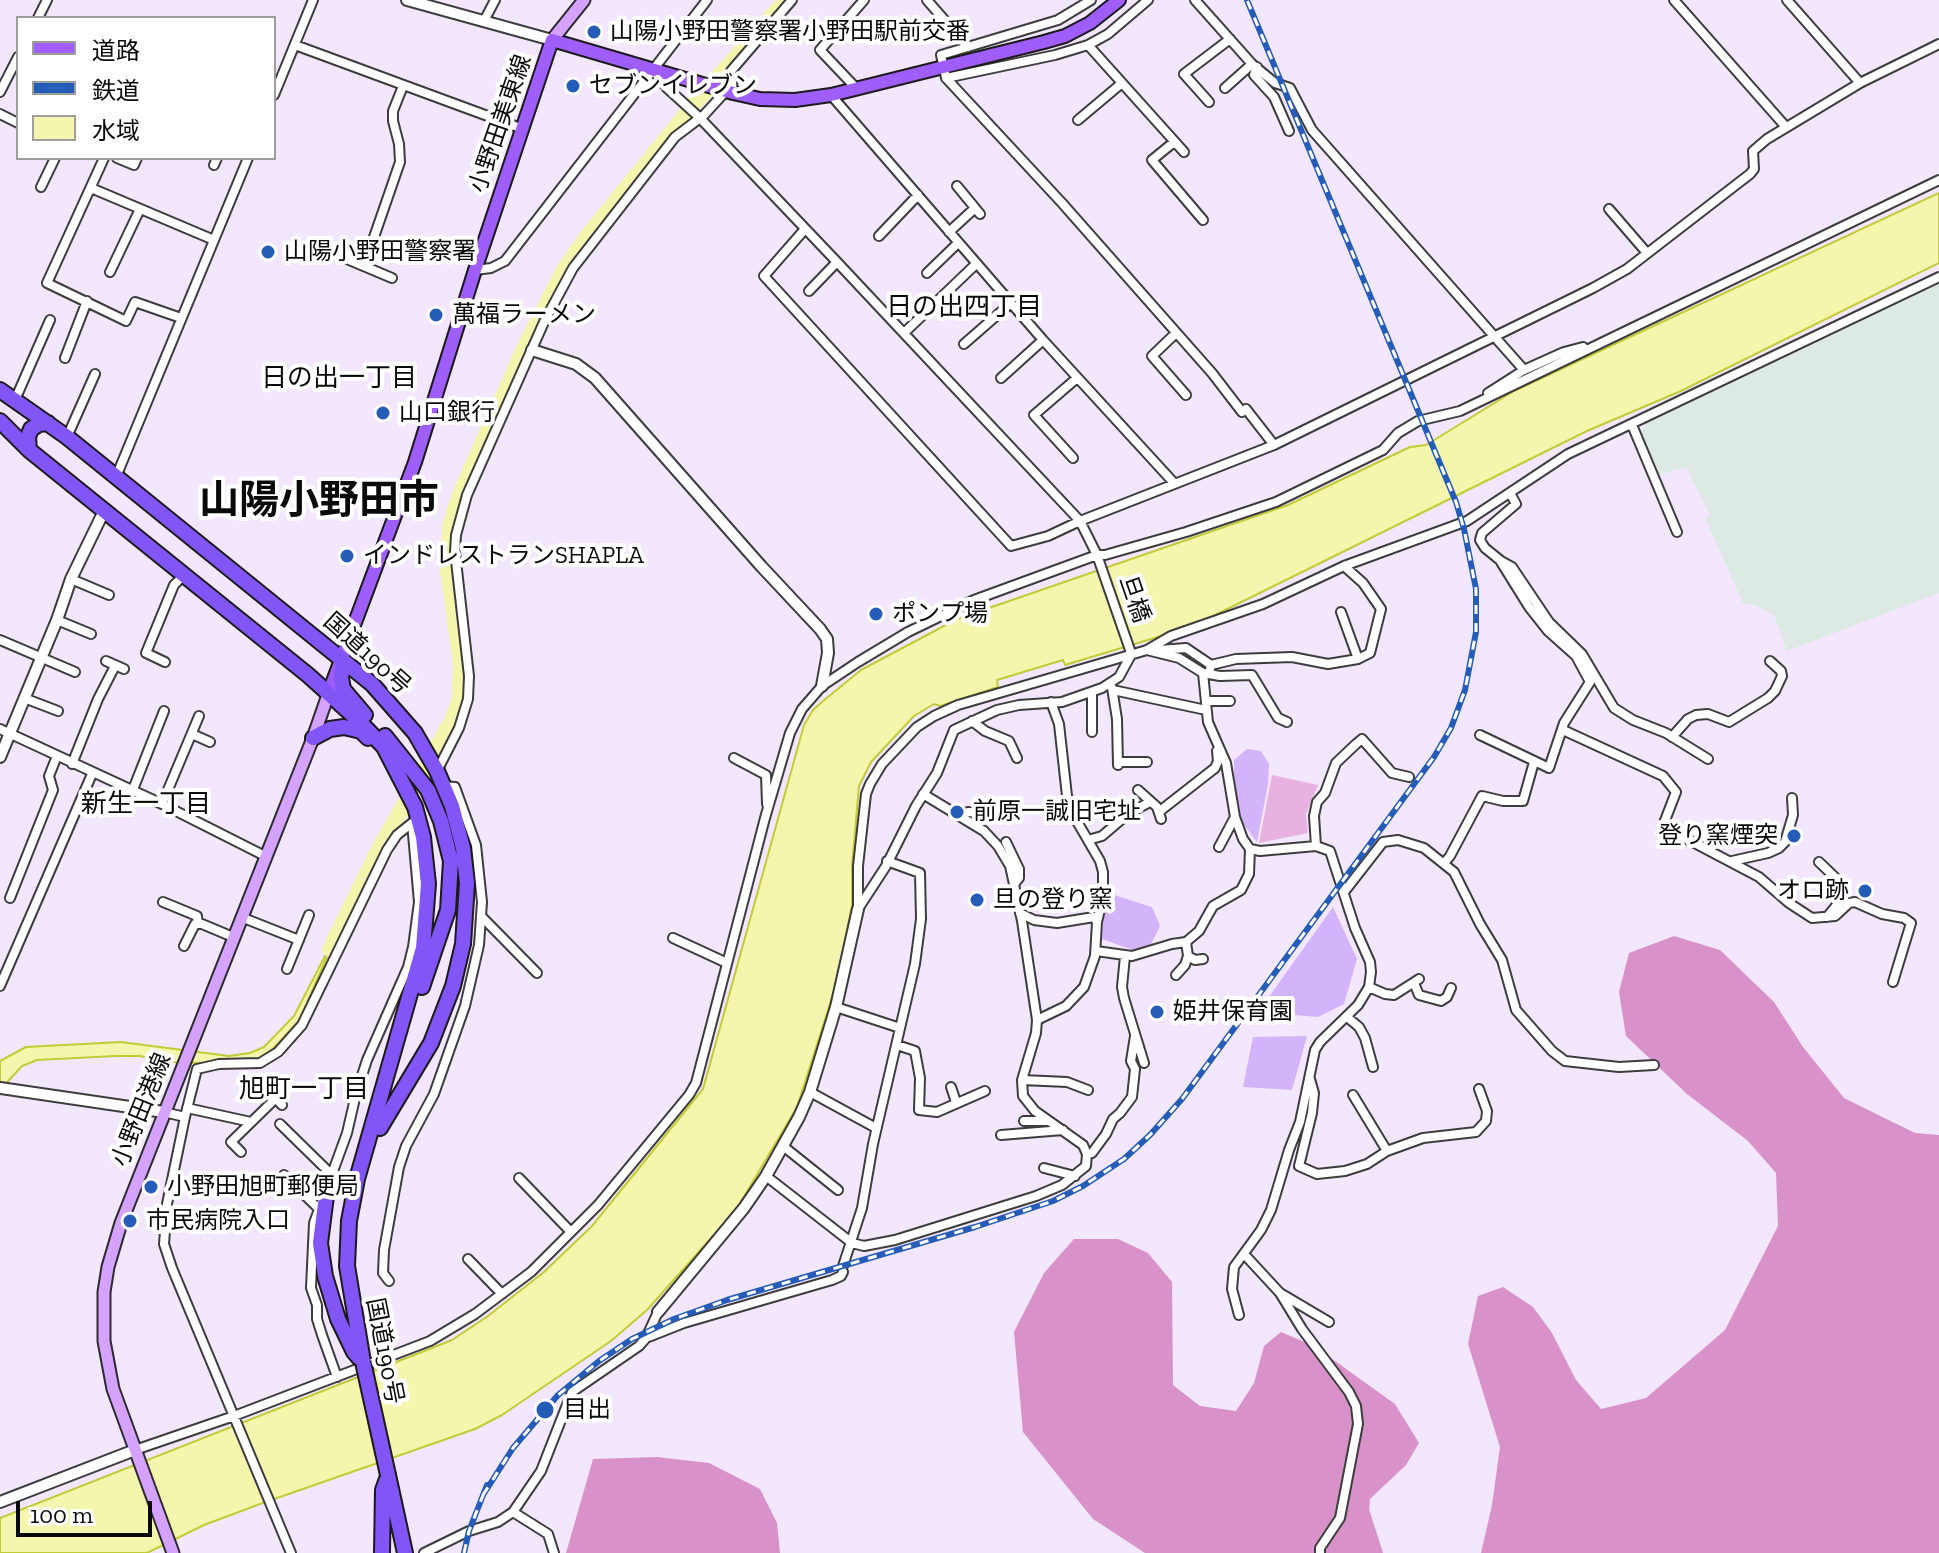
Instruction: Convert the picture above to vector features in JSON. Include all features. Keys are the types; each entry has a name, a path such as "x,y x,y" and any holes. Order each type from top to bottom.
{"highway":[{"name":"国道190号","path":"0,390 67,437 384,695 427,752 436,769 458,827 466,875 466,922 461,954 453,986 431,1043 365,1156"},
{"name":"国道190号","path":"0,421 29,450 329,692 384,747 408,781 428,884 426,927 418,970 398,1032 349,1221 347,1266 363,1362 404,1549"},
{"path":"29,450 31,429 48,423"},
{"path":"343,660 341,678 345,693 408,781"},
{"path":"313,738 336,728 361,731 408,781 428,790 448,847 451,876 448,910 438,946 381,1100"},
{"path":"322,1202 320,1243 325,1276 346,1337 363,1362"},
{"path":"382,1553 383,1490 388,1475"}],"main road":[{"path":"552,40 584,0"},
{"name":"小野田美東線","path":"329,692 415,462 552,40 727,92 777,100 831,95 944,72 1065,36 1090,23 1119,0"},
{"name":"小野田港線","path":"173,1550 113,1389 106,1357 104,1292 117,1234 329,692"}],"street":[{"path":"276,90 313,0"},
{"path":"407,0 552,40"},
{"path":"484,21 495,0"},
{"path":"475,270 491,268 505,261 707,0"},
{"path":"436,769 459,728 468,699 467,655 455,569 458,523 467,495 532,350 573,268 592,242 675,137 727,92 731,71 792,0"},
{"path":"856,88 820,50 864,0"},
{"path":"927,0 968,47"},
{"path":"1091,0 1058,20 941,55 944,72 1212,373 1242,412 1246,409 1274,445"},
{"path":"944,72 1055,55 1088,45 1117,27 1148,0"},
{"path":"1195,0 1254,65 1275,83 1290,88 1312,130 1524,370"},
{"path":"1674,0 1786,127"},
{"path":"1787,0 1860,83"},
{"path":"1209,102 1184,74 1230,39"},
{"path":"805,229 764,276 1011,546 1048,536 1274,445 1593,288 1627,269 1750,174 1754,169 1753,151 1786,127 1860,83 1939,44"},
{"path":"295,45 523,129"},
{"path":"1088,45 1184,152"},
{"path":"0,92 16,61"},
{"path":"1225,88 1254,65"},
{"path":"1254,65 1254,75 1274,97 1289,131"},
{"name":"旦橋","path":"653,70 1080,521 1098,558 1131,652"},
{"path":"1078,120 1122,83"},
{"path":"364,266 400,162 393,111 403,86"},
{"path":"831,95 1043,340 1174,483"},
{"path":"1174,142 1152,160 1203,220"},
{"path":"41,187 54,160"},
{"path":"103,160 47,283 126,321 135,302 181,318"},
{"path":"116,477 247,160"},
{"path":"0,1502 235,1420 430,1341 475,1314 531,1272 598,1205 696,1083 790,733 802,709 822,686 936,617 974,600 1276,502 1383,450 1407,426 1460,411 1939,180"},
{"path":"949,232 977,211 957,186"},
{"path":"91,188 214,240"},
{"path":"879,236 918,195"},
{"path":"110,272 140,209"},
{"path":"1609,209 1647,253"},
{"path":"927,273 958,243"},
{"path":"316,246 392,278"},
{"path":"809,291 837,262"},
{"path":"904,333 976,264"},
{"path":"1147,650 1171,636 1263,604 1344,566 1467,521 1568,454 1939,277"},
{"path":"65,358 87,301"},
{"path":"964,344 1011,303"},
{"path":"15,400 35,343 50,320"},
{"path":"1176,333 1152,356 1186,395"},
{"path":"1001,378 1043,340"},
{"path":"1487,398 1495,387 1524,370 1564,352 1601,343"},
{"path":"532,350 576,364 595,378 820,629 827,639 828,653 822,686"},
{"path":"67,437 95,374"},
{"path":"1073,458 1034,415 1077,378"},
{"path":"1632,425 1677,532"},
{"path":"1480,735 1549,768 1564,723 1590,682 1576,656 1548,631 1501,561 1480,540 1487,527 1516,504 1510,493"},
{"path":"0,757 5,731 24,698 71,579 104,511"},
{"path":"1501,561 1512,567 1549,622 1582,654 1614,708 1708,759"},
{"path":"1208,671 1256,657 1292,657 1328,664 1358,659 1370,653 1381,609 1363,583 1344,566"},
{"path":"165,662 146,653 174,585 184,575"},
{"path":"71,579 109,595"},
{"path":"1341,612 1358,659"},
{"path":"57,620 91,634"},
{"path":"0,640 75,672"},
{"path":"424,1553 469,1531 498,1522 513,1512 541,1471 572,1392 639,1346 658,1312 709,1253 766,1176 810,1092 836,1007 858,909 858,866 866,794 874,774 917,727 958,705 1131,652 1147,650 1179,658 1220,676 1252,675 1274,713 1287,722"},
{"path":"1131,652 1112,687 1118,764 1147,762"},
{"path":"72,764 98,699 120,667 106,661"},
{"path":"1672,737 1688,719 1696,715 1708,714 1729,722 1768,698 1782,676 1770,661"},
{"path":"1138,790 1160,815 1215,768 1218,761 1206,705 1208,671"},
{"path":"858,909 937,773 954,730 997,710 1076,698 1112,687 1206,705 1230,701"},
{"path":"1092,692 1092,732"},
{"path":"24,698 58,711"},
{"path":"1037,1020 1066,1006 1076,997 1089,974 1096,951 1097,922 1103,897 1103,872 1067,796 1059,724 1051,702"},
{"path":"132,792 164,711"},
{"path":"162,804 199,716"},
{"path":"972,721 985,731 1009,741 1017,758"},
{"path":"1563,730 1663,776 1676,792 1664,823 1666,828 1759,877 1812,918 1835,916 1849,903 1855,902 1911,923 1893,982"},
{"path":"5,731 265,856"},
{"path":"192,734 210,742"},
{"path":"1316,846 1314,816 1317,802 1325,793 1336,763 1362,739 1392,773 1409,777"},
{"path":"1197,774 1213,762 1214,740"},
{"path":"1096,951 1125,956 1186,942 1199,931 1213,906 1241,890 1246,883 1251,868 1250,849 1235,817 1226,763 1214,740"},
{"path":"10,898 53,790 49,776 57,756"},
{"path":"734,758 766,775 768,808"},
{"path":"1445,862 1482,796 1503,801 1523,801 1534,762"},
{"path":"0,986 92,774"},
{"path":"389,1281 383,1273 384,1250 399,1167 406,1146 434,1094 465,1006 479,945 480,867 476,845 455,787 444,786"},
{"path":"766,1176 852,1243 864,1246 895,1240 1036,1196 1075,1176 1086,1166 1087,1154 1083,1145 1047,1121 1023,1096 1022,1080 1037,1020 1010,866 998,846 973,822 923,794"},
{"path":"1732,861 1779,848 1785,842 1791,824 1792,798"},
{"path":"1088,840 1102,836 1129,813 1150,802"},
{"path":"957,815 992,813 1013,806"},
{"path":"291,1553 172,1268 164,1244 167,1204 197,1069 219,1064 260,1063 278,1052 302,1025 387,850 415,816"},
{"path":"337,1377 317,1319 317,1305 311,1288 311,1249 322,1202 347,1133 367,1060 408,967 413,947 419,902 415,816"},
{"path":"1219,847 1235,817"},
{"path":"1344,892 1380,845 1390,839 1424,848 1445,862 1461,883 1480,924 1502,960 1516,1010 1552,1051 1565,1061 1619,1067 1654,1065"},
{"path":"1006,842 1019,869 1015,884"},
{"path":"1239,1315 1232,1278 1234,1267 1271,1210 1300,1122 1315,1050 1358,1005 1369,987 1370,962 1355,928 1330,851 1316,846 1260,851 1250,849"},
{"path":"646,1338 684,1323 841,1276 862,1208 876,1128 915,964 921,919 920,873 887,861"},
{"path":"1819,862 1844,889 1840,901 1827,918"},
{"path":"163,902 197,916 198,924"},
{"path":"1020,913 1034,920 1057,923 1094,917 1097,922"},
{"path":"287,969 309,915"},
{"path":"481,916 537,973"},
{"path":"241,917 299,940"},
{"path":"184,946 192,927 198,924 233,937"},
{"path":"673,938 727,963"},
{"path":"1176,975 1188,956 1186,942"},
{"path":"1125,956 1122,987 1144,1063"},
{"path":"1188,956 1195,960 1203,959"},
{"path":"1369,987 1394,995 1416,981 1419,995 1441,1001 1451,988"},
{"path":"836,1007 900,1028"},
{"path":"1347,1017 1359,1027 1365,1038 1373,1067"},
{"path":"1087,1154 1092,1153 1113,1119 1132,1097 1135,1069 1131,1061 1135,1036"},
{"path":"897,1045 915,1051 920,1078 919,1110 937,1112 985,1091"},
{"path":"1309,1075 1314,1093 1312,1113 1299,1166 1317,1174 1345,1171 1367,1164 1387,1151 1423,1138 1476,1132 1486,1121 1487,1111 1479,1089"},
{"path":"1022,1080 1067,1082 1088,1090"},
{"path":"241,1152 231,1142 278,1102 262,1084"},
{"path":"951,1087 956,1102"},
{"path":"2,1091 251,1122"},
{"path":"810,1092 876,1128"},
{"path":"1353,1095 1387,1151"},
{"path":"1024,1121 1047,1121"},
{"path":"280,1124 331,1174"},
{"path":"1001,1135 1063,1130"},
{"path":"783,1146 838,1190"},
{"path":"1044,1168 1075,1176"},
{"path":"284,1175 322,1202"},
{"path":"519,1178 571,1232"},
{"path":"1244,1254 1280,1293 1356,1406 1358,1424 1340,1518 1320,1548 1320,1553"},
{"path":"468,1259 502,1294"},
{"path":"1280,1293 1329,1322"},
{"path":"513,1512 548,1534 554,1553"}],"shaded area":[{"path":"1939,284 1939,593 1787,651 1774,615 1755,605 1743,603 1705,518 1710,516 1686,467 1659,475 1641,433 1646,424"},
{"path":"1272,775 1318,785 1306,814 1308,833 1259,843"},
{"path":"1674,936 1720,950 1774,1002 1803,1047 1844,1098 1915,1133 1939,1135 1939,1553 1481,1553 1500,1447 1468,1344 1478,1296 1503,1287 1533,1307 1552,1333 1576,1380 1601,1409 1646,1398 1725,1330 1778,1226 1776,1173 1748,1141 1687,1094 1626,1036 1619,992 1629,953"},
{"path":"1074,1239 1118,1239 1148,1253 1172,1282 1173,1385 1200,1406 1236,1411 1254,1383 1264,1346 1281,1332 1314,1346 1395,1404 1419,1443 1406,1465 1370,1499 1369,1509 1383,1553 1145,1553 1093,1519 1023,1432 1014,1332 1044,1273"},
{"path":"657,1457 709,1463 760,1489 777,1523 780,1553 566,1553 593,1459"}],"sand":[{"path":"1247,749 1261,751 1269,764 1257,842 1241,821 1234,790 1234,760"},
{"path":"1114,895 1152,907 1160,926 1151,944 1133,950 1102,939 1104,911"},
{"path":"1333,907 1357,959 1344,1004 1318,1017 1258,1012"},
{"path":"1307,1036 1292,1090 1243,1087 1253,1037"}],"water":[{"path":"1939,193 1939,263 1681,391 1587,431 1191,627 1065,665 1063,660 997,680 998,687 940,706 934,704 914,716 871,762 859,786 852,905 836,985 797,1107 736,1210 647,1310 611,1341 502,1415 475,1429 204,1525 147,1553 0,1553 0,1518 452,1340 544,1272 592,1226 703,1089 804,725 813,710 861,670 957,619 1288,505 1410,447 1426,445 1514,391"},
{"path":"339,929 299,1021 265,1057 253,1062 202,1063 166,1062 140,1056 37,1060 22,1066 0,1090 0,1061 26,1047 121,1042 229,1056 264,1047 294,1016"}],"waterway":[{"path":"330,949 380,847 452,721 459,703 461,665 448,570 450,526 460,494 528,340 564,270 586,238 695,103 786,0"}],"railway":[{"path":"483,1495 513,1448 558,1395 632,1339 674,1319 727,1300 1053,1201 1124,1159 1182,1099 1434,757 1451,728 1465,690 1476,632 1476,589 1464,529 1456,502 1247,0"},
{"path":"464,1553 487,1485"}],"place":[{"name":"山陽小野田警察署小野田駅前交番","path":"594,32"},
{"name":"セブンイレブン","path":"573,86"},
{"name":"山陽小野田警察署","path":"268,252"},
{"name":"萬福ラーメン","path":"436,315"},
{"name":"山口銀行","path":"383,413"},
{"name":"インドレストランSHAPLA","path":"347,556"},
{"name":"ポンプ場","path":"876,614"},
{"name":"前原一誠旧宅址","path":"957,812"},
{"name":"登り窯煙突","path":"1794,836"},
{"name":"オロ跡","path":"1865,891"},
{"name":"旦の登り窯","path":"977,900"},
{"name":"姫井保育園","path":"1157,1012"},
{"name":"小野田旭町郵便局","path":"151,1187"},
{"name":"市民病院入口","path":"130,1221"},
{"name":"目出","path":"545,1410"}],"district":[{"name":"日の出四丁目","path":"964,308"},
{"name":"日の出一丁目","path":"339,379"},
{"name":"山陽小野田市","path":"319,502"},
{"name":"新生一丁目","path":"146,805"},
{"name":"旭町一丁目","path":"304,1090"}]}
